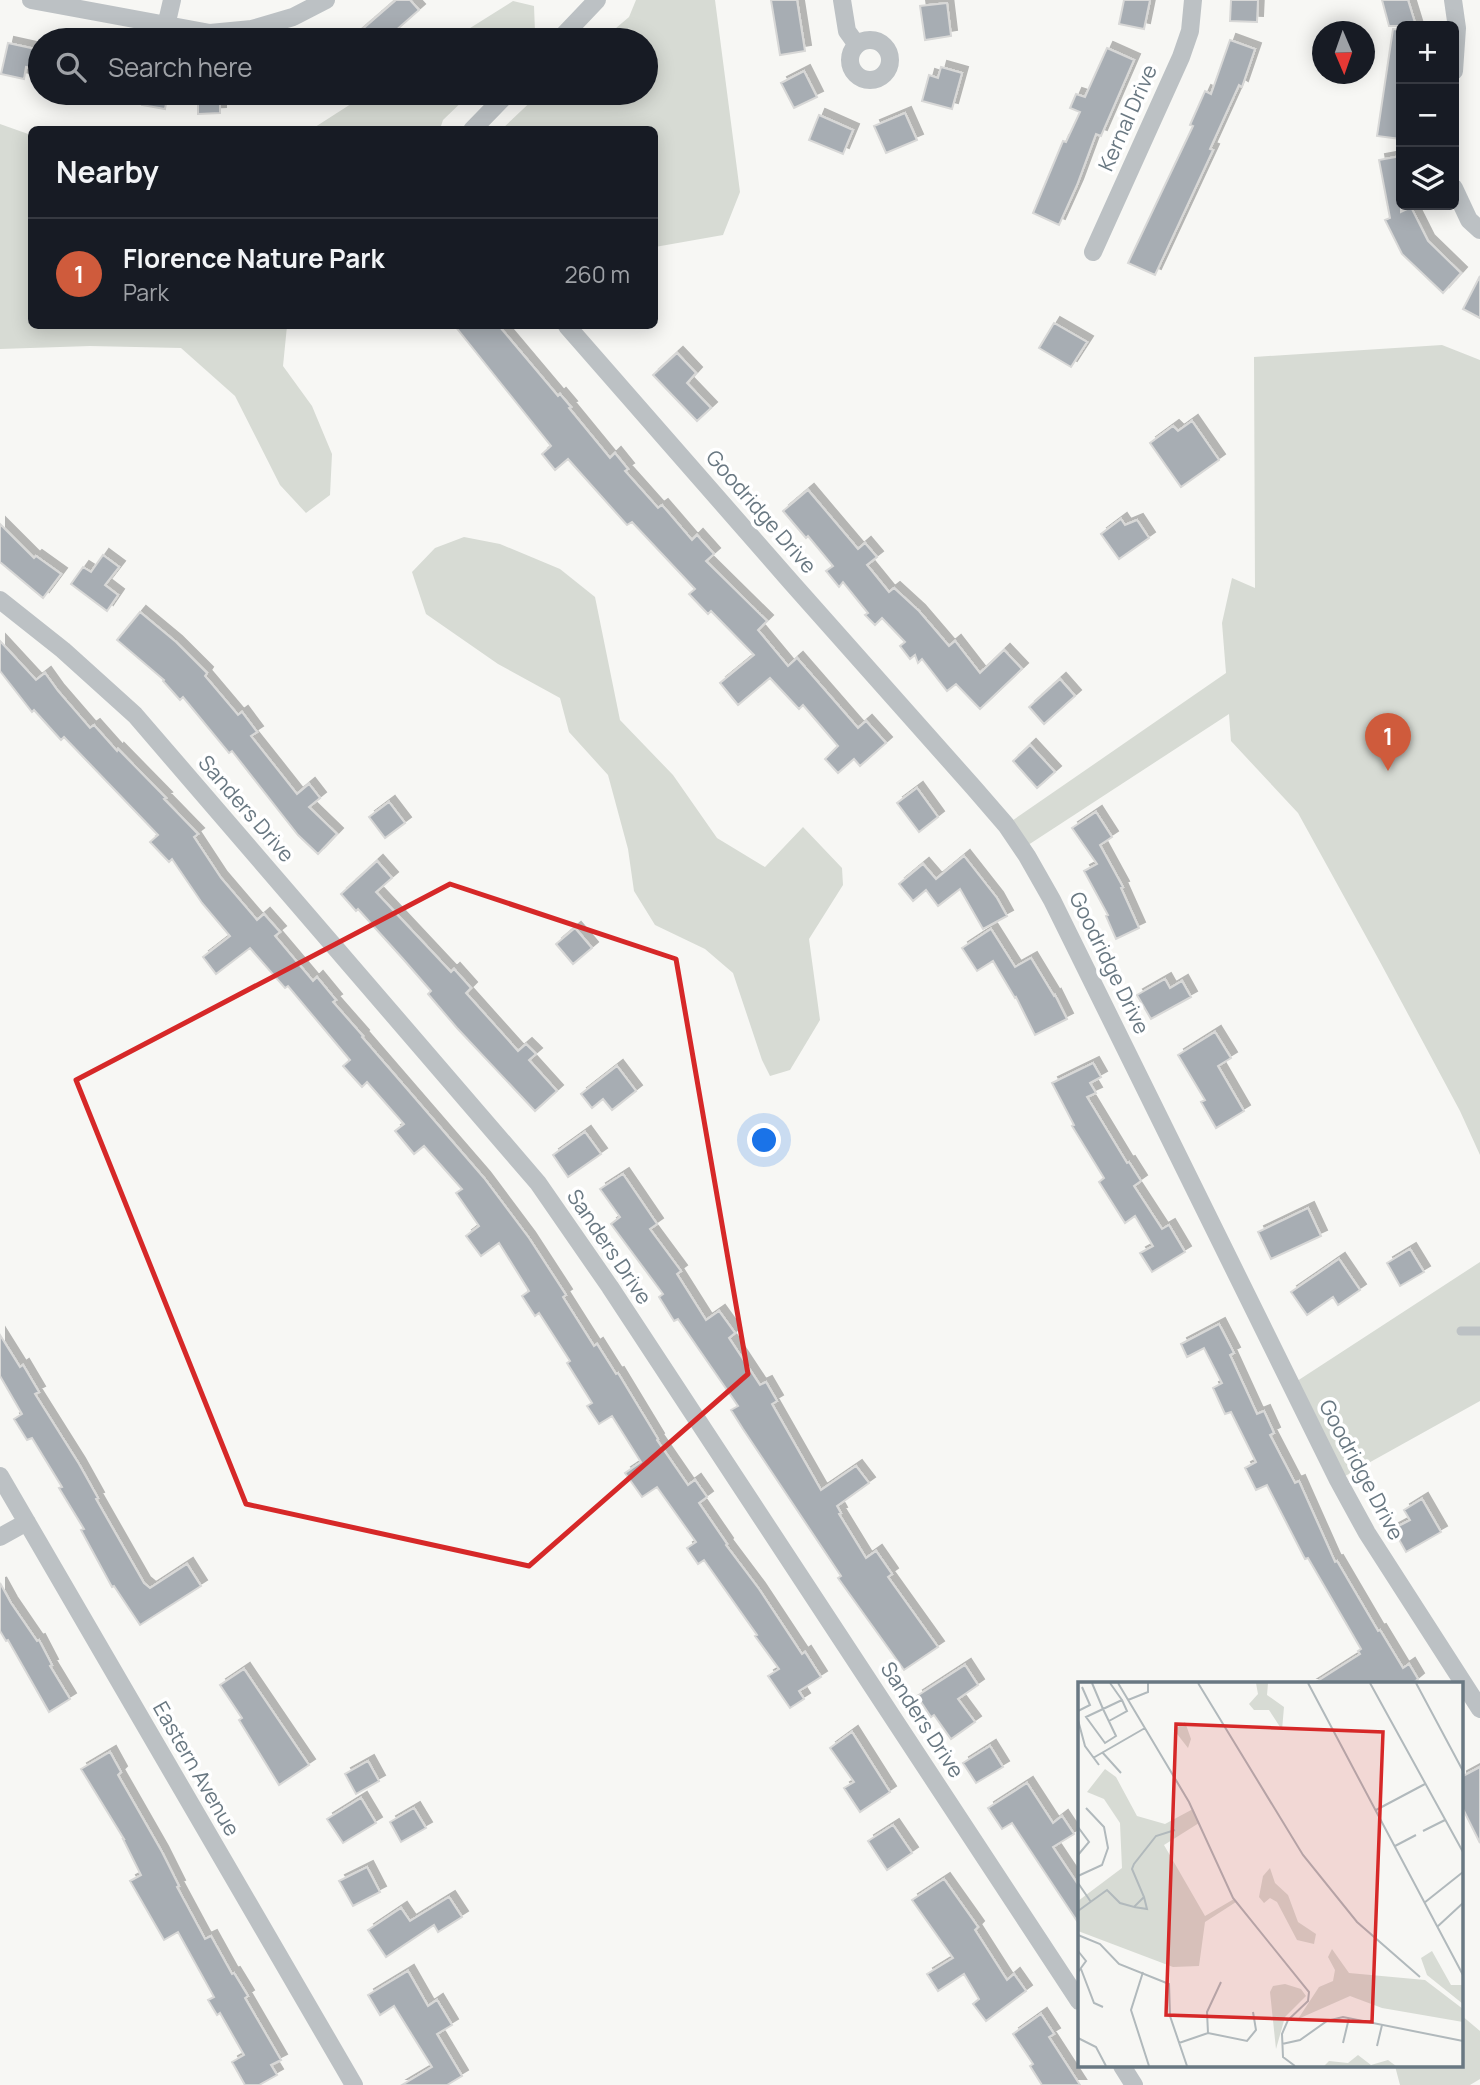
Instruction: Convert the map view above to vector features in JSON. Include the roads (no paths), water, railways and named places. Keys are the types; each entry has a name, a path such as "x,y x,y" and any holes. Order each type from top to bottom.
{"street":[{"path":"31,0 179,28"},
{"path":"166,26 172,0"},
{"path":"255,28 293,17 326,0"},
{"path":"570,28 597,0"},
{"path":"842,0 847,31 856,46"},
{"name":"Kernal Drive","path":"1093,252 1181,57 1190,31 1193,0"},
{"path":"1453,0 1456,21"},
{"path":"476,126 496,105"},
{"path":"1459,199 1469,220 1480,230"},
{"name":"Goodridge Drive","path":"570,329 974,788 1006,825 1027,856 1052,900 1338,1480 1367,1533 1480,1709"},
{"name":"Sanders Drive","path":"0,600 63,650 135,715 538,1183 610,1287 1078,1999"},
{"name":"Eastern Avenue","path":"0,1476 354,2085"},
{"path":"0,1537 27,1522"},
{"path":"1123,2068 1134,2085"}],"lane":[{"path":"1461,1331 1480,1331"}],"place":[{"name":"Florence Nature Park","path":"1388,771"}]}
